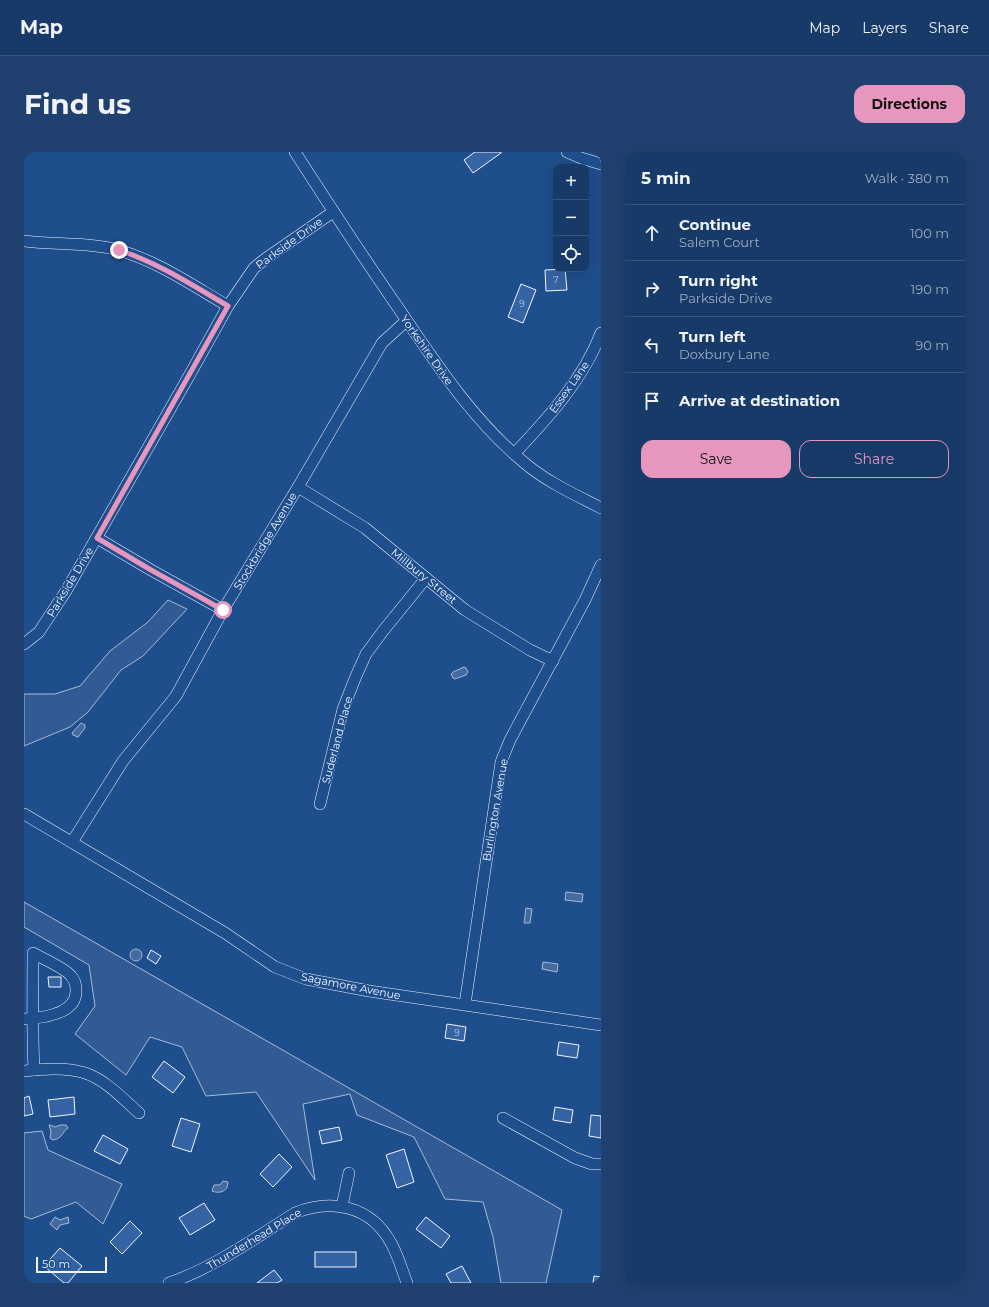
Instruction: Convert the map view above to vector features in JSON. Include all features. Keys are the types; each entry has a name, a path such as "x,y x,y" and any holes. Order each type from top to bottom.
{"street":[{"name":"Yorkshire Drive","path":"295,152 406,321 472,412 529,467 550,481 601,508"},
{"path":"567,152 582,155 601,164"},
{"name":"Parkside Drive","path":"24,644 38,632 66,591 241,285 254,268 333,212"},
{"path":"24,241 101,247 135,256 161,267 228,306"},
{"name":"Stockbridge Avenue","path":"72,842 123,761 176,696 223,610 298,487 382,343 406,321"},
{"name":"Essex Lane","path":"514,454 563,399 595,349 601,333"},
{"name":"Millbury Street","path":"298,487 365,528 465,610 530,650 553,661"},
{"path":"97,538 223,610"},
{"name":"Burlington Avenue","path":"465,1004 501,762 510,740 585,600 601,565"},
{"name":"Suderland Place","path":"320,804 343,709 366,654 426,578"},
{"name":"Sagamore Avenue","path":"24,814 225,933 275,967 306,979 369,991 601,1025"},
{"path":"28,1018 58,1013 71,1005 76,996 76,983 70,975 33,953 28,1018 29,1071 68,1069 86,1073 102,1082 139,1113"},
{"path":"503,1118 575,1158 592,1164 601,1164"},
{"path":"342,1206 350,1174"},
{"name":"Thunderhead Place","path":"169,1283 217,1262 295,1213 306,1208 320,1205 342,1206 354,1210 366,1216 376,1224 385,1233 392,1244 407,1283"}],"shaded area":[{"path":"168,600 187,609 143,656 121,670 88,712 70,727 24,746 24,694 55,694 80,686 110,651 148,622"},
{"path":"464,667 468,672 466,675 455,679 453,678 451,674 453,672"},
{"path":"81,723 85,725 85,728 78,737 73,735 72,733"},
{"path":"566,892 583,894 582,902 565,900"},
{"path":"24,902 562,1210 546,1283 501,1283 493,1237 483,1202 445,1199 414,1137 357,1115 350,1094 303,1104 315,1180 256,1092 206,1096 182,1047 150,1037 126,1075 75,1034 95,1006 89,965 24,927"},
{"path":"526,908 532,909 530,923 524,923"},
{"path":"134,949 138,949 142,955 138,961 134,961 130,957 130,953"},
{"path":"543,962 558,964 557,972 542,969"},
{"path":"49,1125 55,1127 66,1125 68,1128 60,1137 53,1140 50,1138 51,1132"},
{"path":"42,1131 48,1150 122,1184 103,1224 76,1202 31,1219 24,1216 24,1133"},
{"path":"223,1181 228,1182 225,1190 220,1192 212,1191 214,1185 220,1185"},
{"path":"55,1217 60,1220 68,1217 69,1223 60,1225 57,1230 50,1224"}],"building":[{"path":"475,152 501,153 473,173 464,160"},
{"path":"545,270 553,270 553,272 565,272 567,290 546,291"},
{"path":"521,284 536,290 523,323 508,317"},
{"path":"151,950 161,956 156,964 147,958"},
{"path":"48,977 61,977 61,987 49,987"},
{"path":"447,1024 466,1027 464,1041 445,1038"},
{"path":"559,1042 579,1045 577,1058 557,1055"},
{"path":"164,1061 185,1077 173,1093 152,1077"},
{"path":"29,1096 33,1114 24,1116 24,1098"},
{"path":"74,1097 75,1114 50,1117 48,1100"},
{"path":"555,1107 573,1110 571,1123 553,1120"},
{"path":"591,1115 601,1116 601,1138 589,1136"},
{"path":"181,1118 200,1124 191,1152 172,1146"},
{"path":"339,1127 342,1140 322,1144 319,1131"},
{"path":"103,1135 128,1149 120,1164 94,1151"},
{"path":"404,1149 414,1182 397,1188 386,1155"},
{"path":"279,1154 292,1167 273,1187 260,1174"},
{"path":"204,1203 215,1220 190,1235 179,1218"},
{"path":"426,1217 450,1236 441,1248 416,1229"},
{"path":"130,1221 142,1233 122,1254 110,1242"},
{"path":"60,1248 82,1266 68,1283 64,1283 44,1266"},
{"path":"315,1252 356,1252 356,1267 315,1267"},
{"path":"462,1266 471,1283 451,1283 446,1274"},
{"path":"274,1270 282,1280 277,1283 257,1283"},
{"path":"594,1276 601,1277 601,1283 593,1283"}],"route":[{"path":"119,250 161,267 228,306 97,538 223,610"}]}
